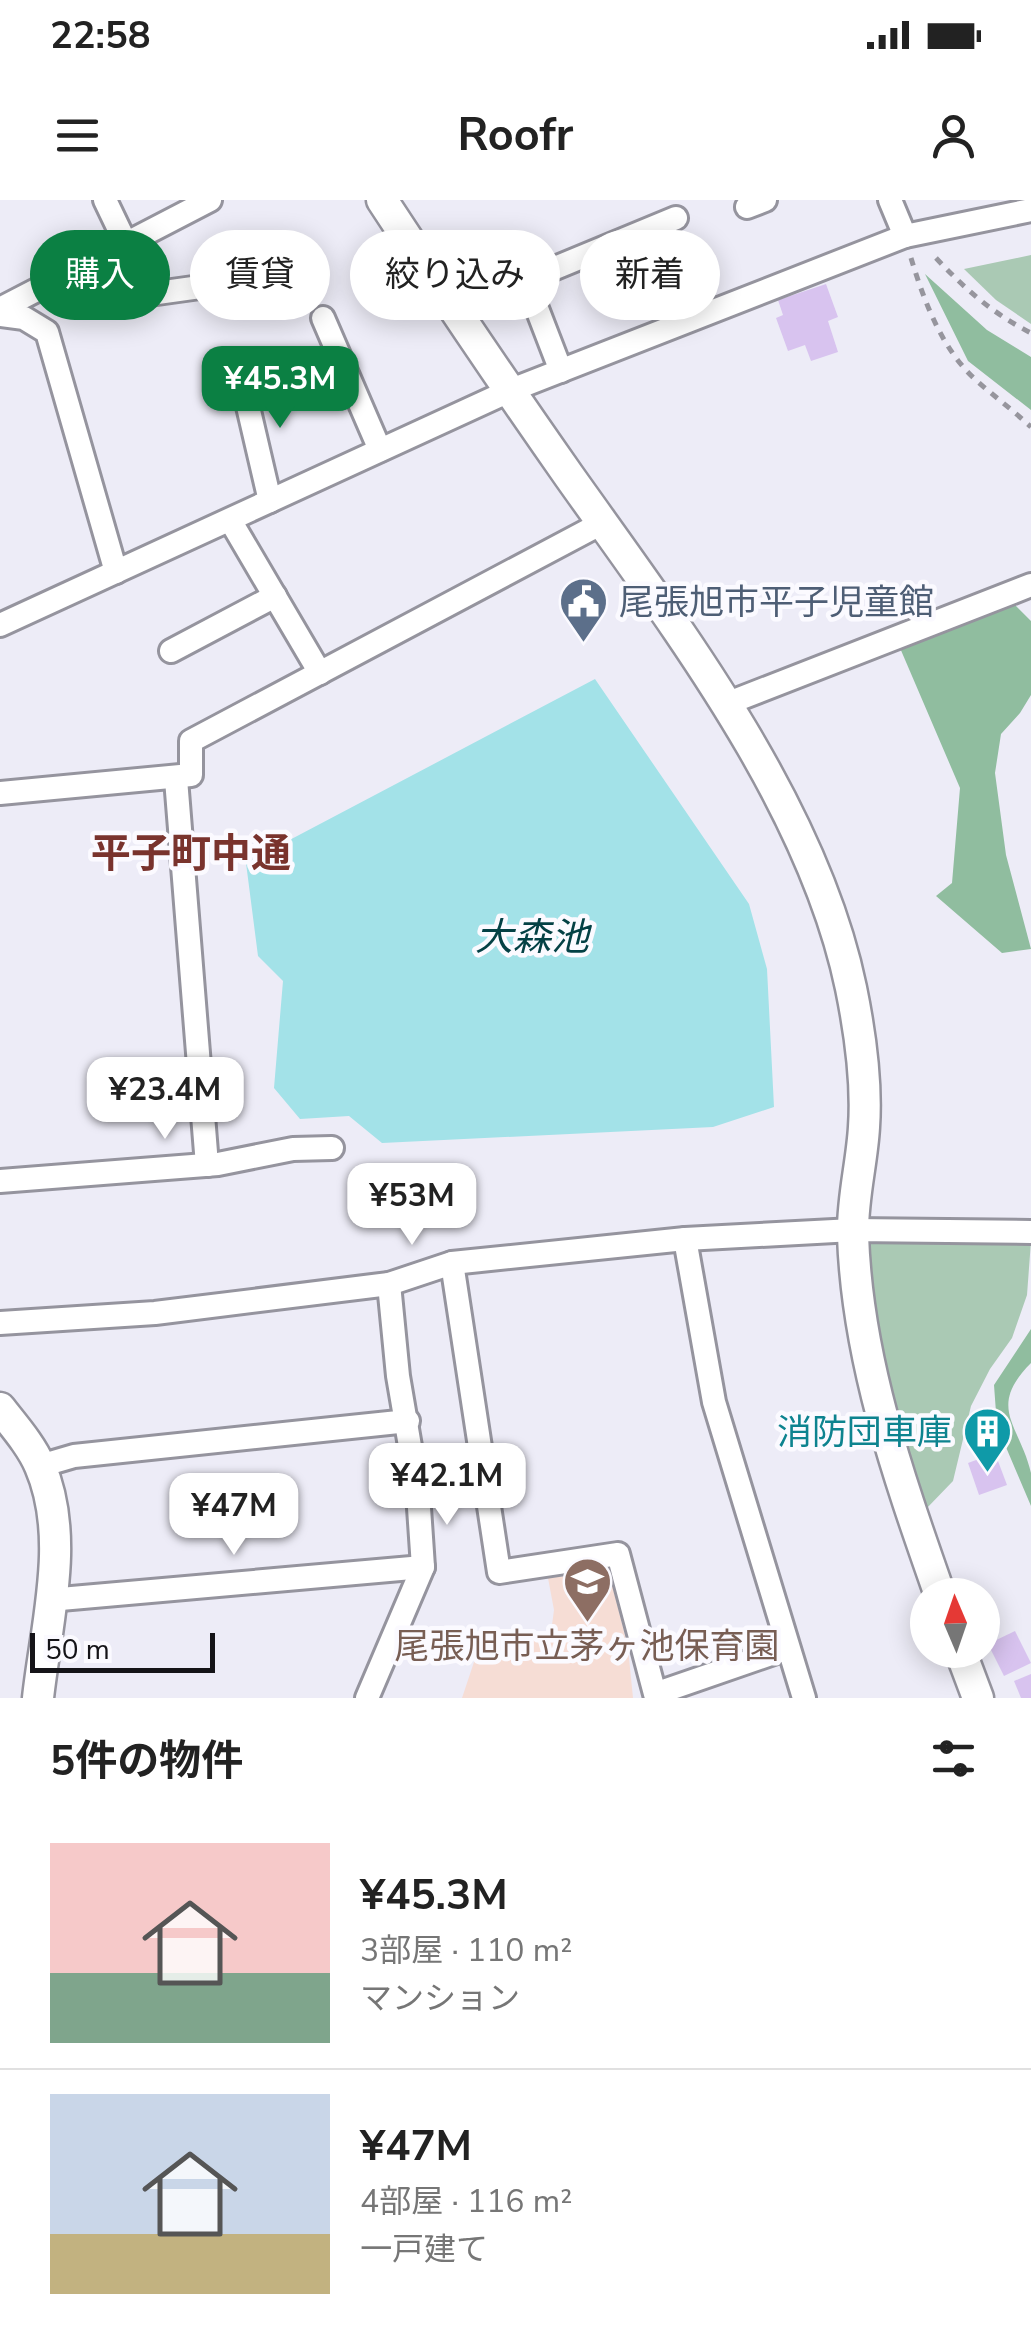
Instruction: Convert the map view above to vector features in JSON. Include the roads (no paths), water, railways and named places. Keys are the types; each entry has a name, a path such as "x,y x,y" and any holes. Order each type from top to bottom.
{"street":[{"path":"105,200 121,230"},
{"path":"153,230 210,200"},
{"path":"382,200 750,739 809,862 835,927 852,989 861,1055 865,1124 852,1230 857,1300 887,1442 934,1578"},
{"path":"890,200 905,236"},
{"path":"0,626 509,391 905,236 1031,210"},
{"path":"561,371 526,280 676,218"},
{"path":"0,312 30,296"},
{"path":"0,312 24,318 47,332 116,572"},
{"path":"324,320 380,450"},
{"path":"240,372 270,501"},
{"path":"230,520 320,674"},
{"path":"0,792 191,776 192,741 602,522"},
{"path":"726,704 1031,584"},
{"path":"172,650 275,596"},
{"path":"176,779 207,1165"},
{"path":"0,1181 207,1165 293,1149 332,1148"},
{"path":"0,1323 155,1313 388,1284 452,1263 685,1239 852,1230 1031,1232"},
{"path":"685,1239 714,1402 804,1698"},
{"path":"452,1263 500,1572 618,1554 656,1694 788,1648"},
{"path":"367,1698 423,1567 408,1420 398,1376 388,1284"},
{"path":"0,1408 40,1466 52,1510 56,1550 38,1698"},
{"path":"40,1466 74,1456 408,1420"},
{"path":"49,1600 423,1567"},
{"path":"965,1668 973,1697"}],"water":[{"name":"大森池","path":"595,679 749,904 767,969 774,1107 713,1127 382,1143 349,1116 300,1119 274,1088 283,981 258,956 246,863"}],"place":[{"name":"尾張旭市平子児童館","path":"584,644"},
{"name":"消防団車庫","path":"987,1474"},
{"name":"尾張旭市立茅ヶ池保育園","path":"587,1624"}],"district":[{"name":"平子町中通","path":"191,854"}]}
